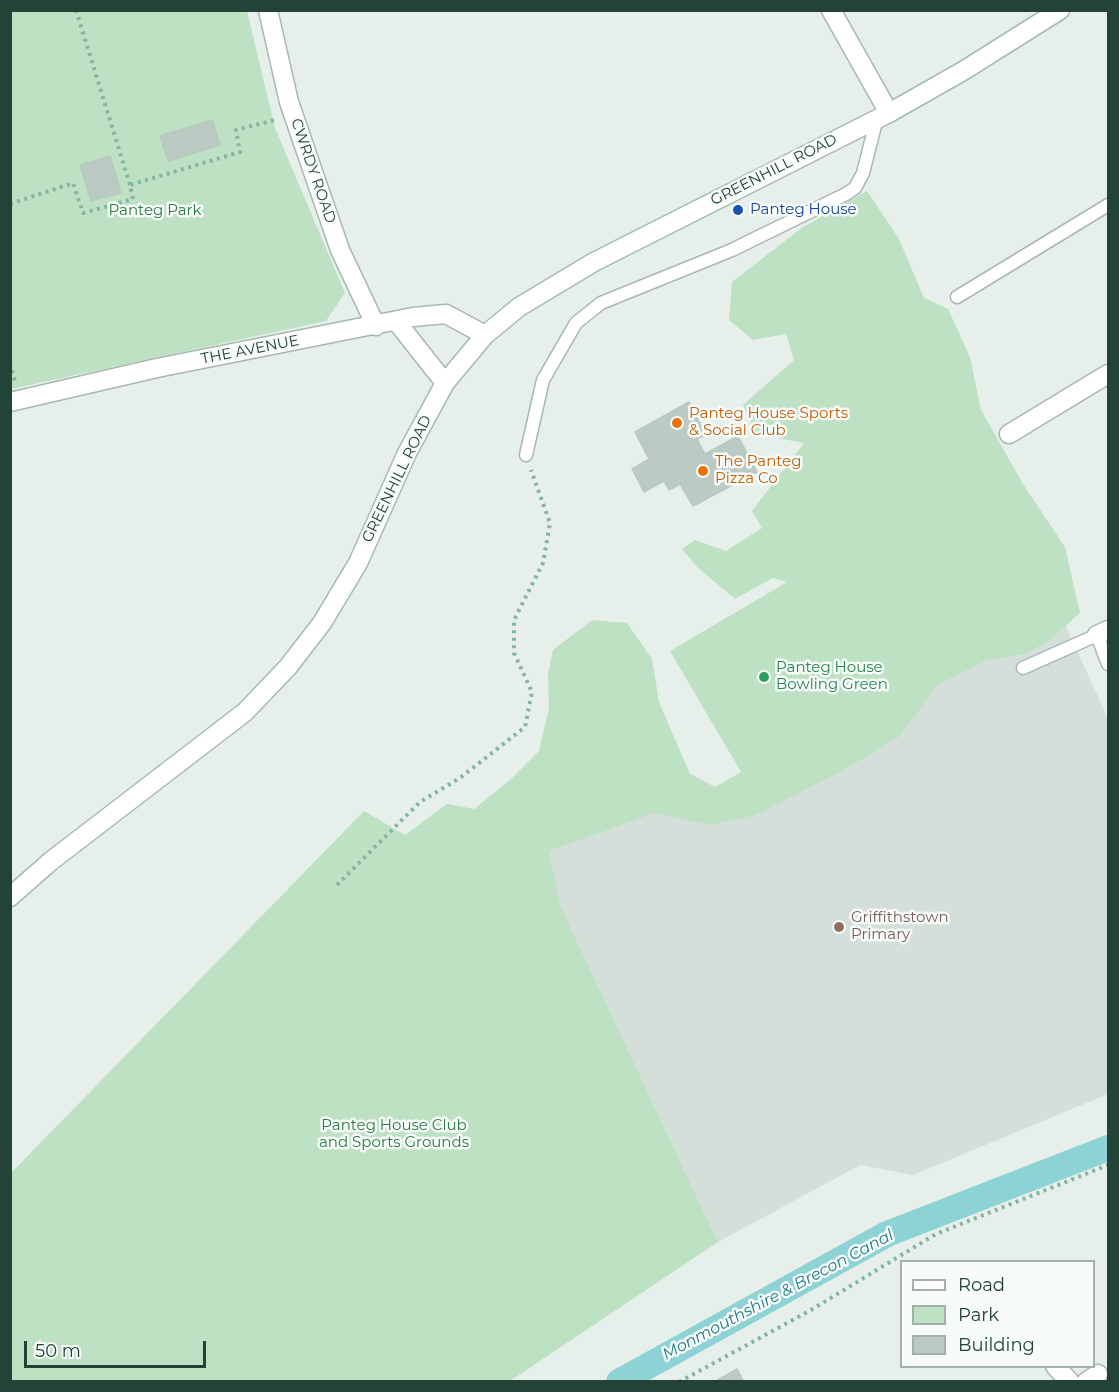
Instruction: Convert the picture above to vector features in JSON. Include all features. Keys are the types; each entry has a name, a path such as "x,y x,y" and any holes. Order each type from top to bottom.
{"street":[{"name":"CWRDY ROAD","path":"268,10 293,115 340,250 376,326"},
{"path":"831,10 883,115"},
{"name":"GREENHILL ROAD","path":"10,897 51,861 245,712 288,667 322,623 358,563 407,453 445,383 485,335 519,307 594,262 883,115 972,66 1060,10"},
{"name":"THE AVENUE","path":"10,402 157,368 396,321 446,314 485,335"},
{"path":"396,321 445,383"},
{"path":"1009,434 1108,374"},
{"path":"1057,1368 1070,1382"}],"lane":[{"path":"526,455 543,380 576,323 601,303 732,250 855,188 863,173 883,115"},
{"path":"957,297 1108,205"},
{"path":"1023,668 1103,632 1108,664"}],"path":[{"path":"10,204 73,183 83,213 133,199 76,10"},
{"path":"130,185 240,152 236,130 293,115"},
{"path":"338,885 420,802 460,778 525,727 532,692 514,653 514,620 543,563 550,523 526,455"},
{"path":"679,1382 811,1310 936,1234 1108,1165"}],"shaded area":[{"name":"Griffithstown Primary","path":"1066,626 1108,719 1108,1094 913,1175 860,1165 718,1242 534,850 678,779 715,807 992,648"}],"green space":[{"name":"Panteg Park","path":"10,11 247,11 275,128 345,293 326,321 11,389"},
{"name":"Panteg House Club and Sports Grounds","path":"867,191 899,239 924,298 948,309 970,357 981,410 1023,484 1065,547 1080,613 1052,638 1028,653 985,661 937,685 900,736 842,771 756,815 709,825 654,813 549,851 560,905 718,1242 510,1381 11,1381 11,1173 364,811 405,835 447,804 474,809 510,780 539,751 549,708 548,673 553,650 592,620 627,623 652,659 659,702 690,774 715,787 741,772 670,651 787,582 773,578 735,599 698,568 682,549 695,540 726,551 762,528 752,511 804,443 756,434 743,405 794,360 786,334 753,340 729,320 732,282 803,227"}],"building":[{"path":"212,120 220,145 168,161 160,136"},
{"path":"110,156 121,193 91,201 80,165"},
{"path":"689,402 706,435 697,439 705,454 738,436 757,472 693,506 680,484 669,490 664,481 644,492 632,469 649,459 635,432"},
{"path":"737,1369 744,1382 714,1382"}],"waterway":[{"name":"Monmouthshire & Brecon Canal","path":"619,1382 887,1234 1108,1148"}],"place":[{"name":"Panteg House","path":"738,210"},
{"name":"Panteg House Sports & Social Club","path":"677,423"},
{"name":"The Panteg Pizza Co","path":"703,471"},
{"name":"Panteg House Bowling Green","path":"764,677"},
{"name":"Griffithstown Primary","path":"839,927"}]}
